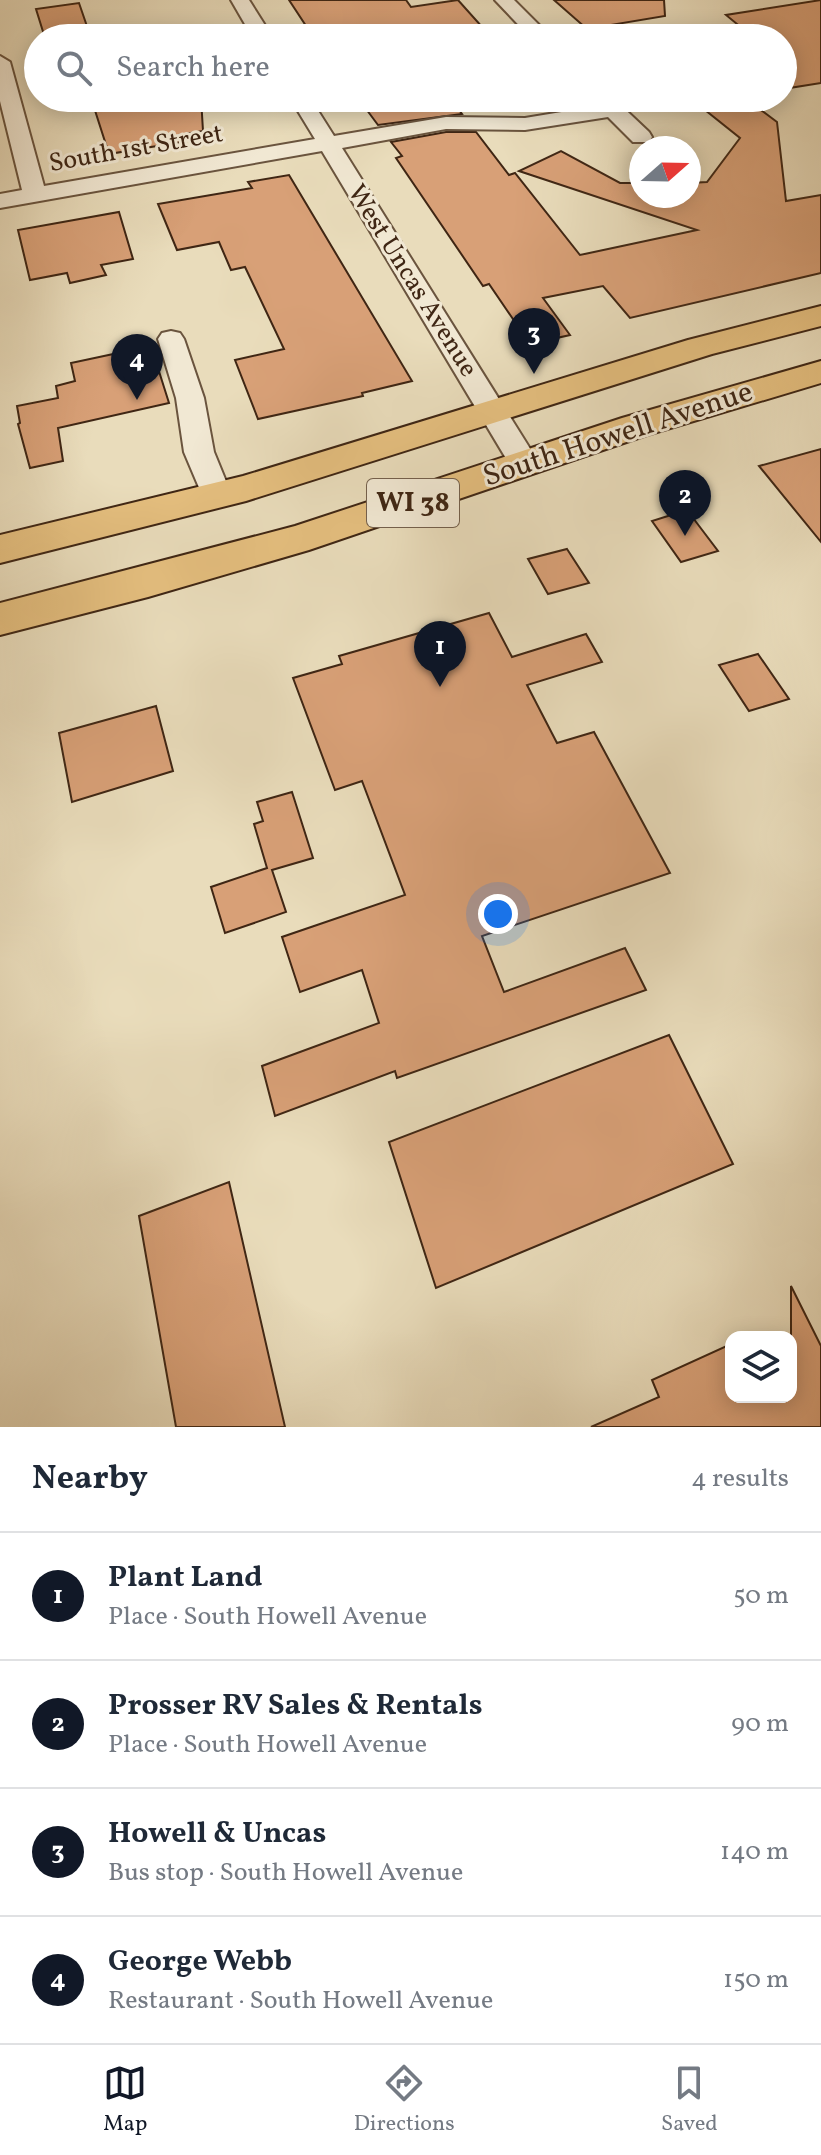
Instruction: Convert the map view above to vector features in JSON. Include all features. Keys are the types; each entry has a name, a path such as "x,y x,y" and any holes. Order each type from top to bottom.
{"main road":[{"name":"South Howell Avenue","path":"0,549 217,496 700,347 821,316"},
{"name":"South Howell Avenue","path":"0,619 114,592 395,510 524,463 748,391 818,378"}],"street":[{"path":"240,0 255,24"},
{"path":"504,0 528,24"},
{"path":"0,62 35,195"},
{"name":"West Uncas Avenue","path":"309,112 524,463"},
{"name":"South 1st Street","path":"0,201 446,123 525,124 574,112"},
{"path":"615,112 640,136"},
{"path":"171,339 190,398 199,452 217,496"}],"building":[{"path":"289,0 406,0 411,7 458,0 479,24 305,24"},
{"path":"554,0 664,0 665,16 617,24 581,24"},
{"path":"821,0 821,83 797,87 797,24 737,24 726,15"},
{"path":"79,3 86,24 41,24 36,9"},
{"path":"96,112 202,112 203,131 178,135 181,142 109,154"},
{"path":"368,112 462,114 378,125"},
{"path":"708,112 764,112 777,122 786,201 821,195 821,273 630,318 603,286 543,298 570,335 534,343 489,284 483,286 396,158 402,156 391,142 446,132 476,132 509,175 515,173 580,255 697,230 631,208 701,208 701,182 707,182 740,138"},
{"path":"561,151 620,183 629,183 629,207 519,171"},
{"path":"289,175 412,381 362,393 363,396 258,419 235,360 284,349 245,267 231,270 219,242 177,250 158,204 252,188 248,182"},
{"path":"119,212 133,259 101,265 106,275 70,283 67,273 30,280 18,230"},
{"path":"151,346 169,403 58,428 63,461 30,468 18,424 17,406 58,398 56,386 75,381 71,363"},
{"path":"821,449 821,542 759,466"},
{"path":"687,510 718,551 681,562 652,521"},
{"path":"567,549 589,583 548,594 528,559"},
{"path":"489,613 512,657 586,634 602,662 527,685 557,743 594,732 670,873 482,936 504,992 625,948 646,990 397,1078 395,1071 275,1116 262,1066 379,1023 362,970 300,992 282,937 405,895 362,781 335,790 293,678 342,664 339,656"},
{"path":"758,654 789,699 749,711 719,665"},
{"path":"156,706 173,771 72,802 59,733"},
{"path":"292,792 313,858 272,870 286,912 225,933 211,887 267,868 254,824 263,821 257,802"},
{"path":"669,1035 733,1164 436,1288 389,1142"},
{"path":"229,1182 285,1427 176,1427 139,1216"},
{"path":"791,1286 821,1346 821,1427 591,1427 659,1397 652,1380 725,1347 725,1403 797,1403 797,1331 791,1331"}],"place":[{"name":"Howell & Uncas","path":"534,374"},
{"name":"George Webb","path":"137,400"},
{"name":"Prosser RV Sales & Rentals","path":"685,536"},
{"name":"Plant Land","path":"440,687"}]}
